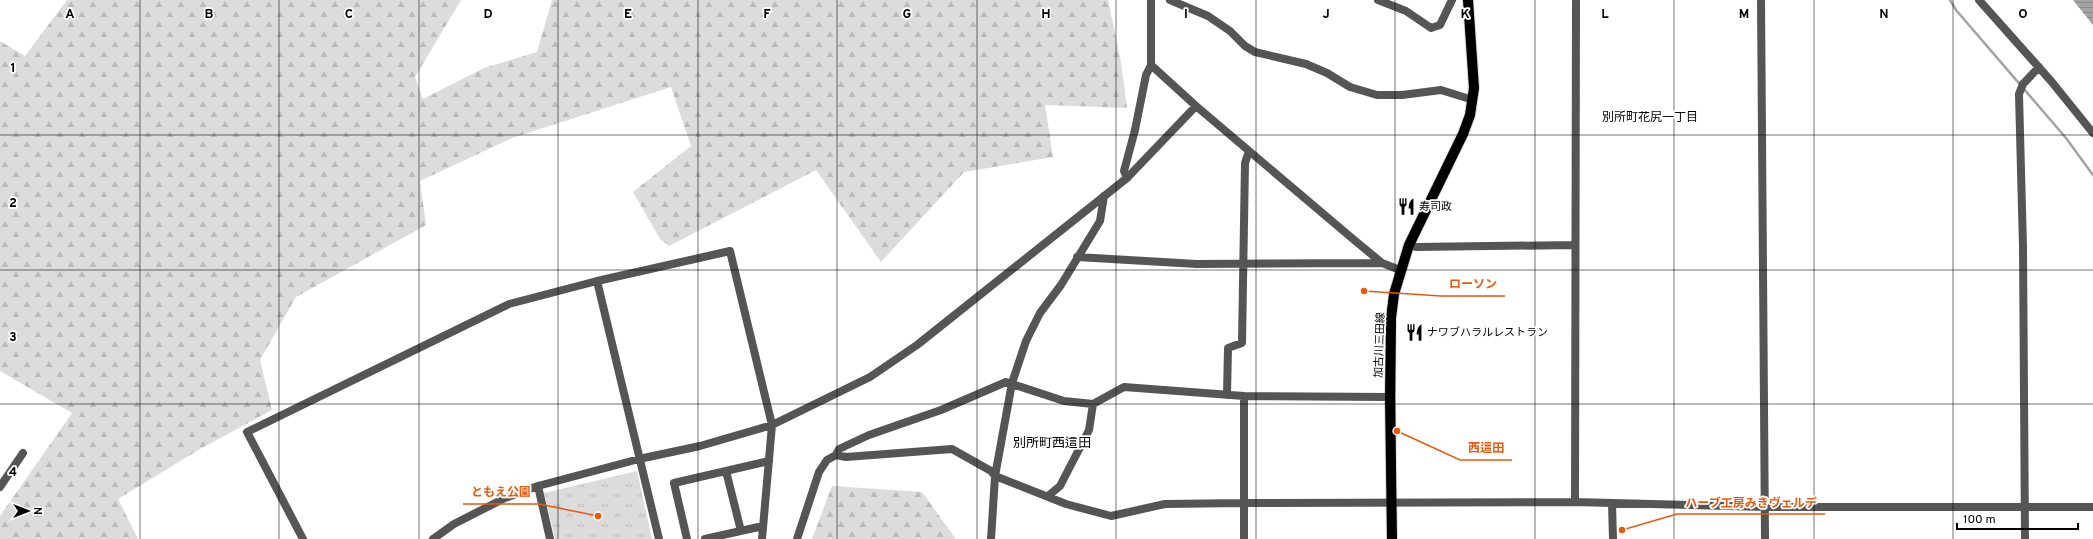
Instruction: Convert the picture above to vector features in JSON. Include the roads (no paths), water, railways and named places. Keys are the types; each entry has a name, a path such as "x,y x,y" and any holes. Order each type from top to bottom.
{"main road":[{"name":"加古川三田線","path":"1392,539 1390,397 1391,318 1400,270 1409,245 1464,134 1473,100 1474,66 1468,0"}],"street":[{"path":"1127,178 1124,171 1136,130 1146,75 1151,66 1151,0"},
{"path":"1170,0 1208,16 1230,31 1245,46 1255,52 1306,64 1327,73 1350,88 1383,95 1402,95 1441,90 1473,100"},
{"path":"1378,0 1406,11 1431,28 1440,25 1452,0"},
{"path":"1575,502 1576,0"},
{"path":"1761,0 1766,507 1765,539"},
{"path":"1979,0 2039,67 2093,133"},
{"path":"1151,66 1382,264"},
{"path":"2025,539 2023,247 2019,94 2023,84 2039,67"},
{"path":"433,539 454,524 505,498 538,486 639,459 700,446 772,425 870,377 912,349 1127,178 1196,106"},
{"path":"1227,395 1228,348 1242,343 1245,163 1249,151"},
{"path":"990,539 995,476 1012,383 1026,341 1040,313 1100,221 1104,196"},
{"path":"1409,245 1416,247 1575,245"},
{"path":"302,539 247,432 509,304 730,251 772,425 762,539"},
{"path":"1077,258 1244,265 1382,264 1400,270"},
{"path":"597,282 658,539"},
{"path":"797,539 820,472 827,460 836,455 839,449 869,436 941,410 1006,382 1064,401 1093,404 1124,387 1244,396 1390,397"},
{"path":"1244,396 1244,539"},
{"path":"1048,496 1060,486 1089,430 1093,404"},
{"path":"836,455 846,458 952,449 991,471 995,476 1066,504 1110,516 1164,504 1244,503 1391,504 1575,502 1766,507 2093,507"},
{"path":"0,487 23,454"},
{"path":"687,539 674,483 769,462"},
{"path":"726,471 741,531"},
{"path":"538,486 550,539"},
{"path":"1612,503 1612,539"},
{"path":"705,539 764,526"}],"waterway":[{"path":"1950,0 1956,10 2066,138 2093,175"}],"place":[{"name":"寿司政","path":"1406,206"},
{"name":"ローソン","path":"1364,291"},
{"name":"ナワブハラルレストラン","path":"1414,332"},
{"name":"西這田","path":"1397,431"},
{"name":"ともえ公園","path":"598,516"},
{"name":"ハーブ工房みきヴェルデ","path":"1622,530"}],"district":[{"name":"別所町花尻一丁目","path":"1650,117"},
{"name":"別所町西這田","path":"1052,442"}]}
